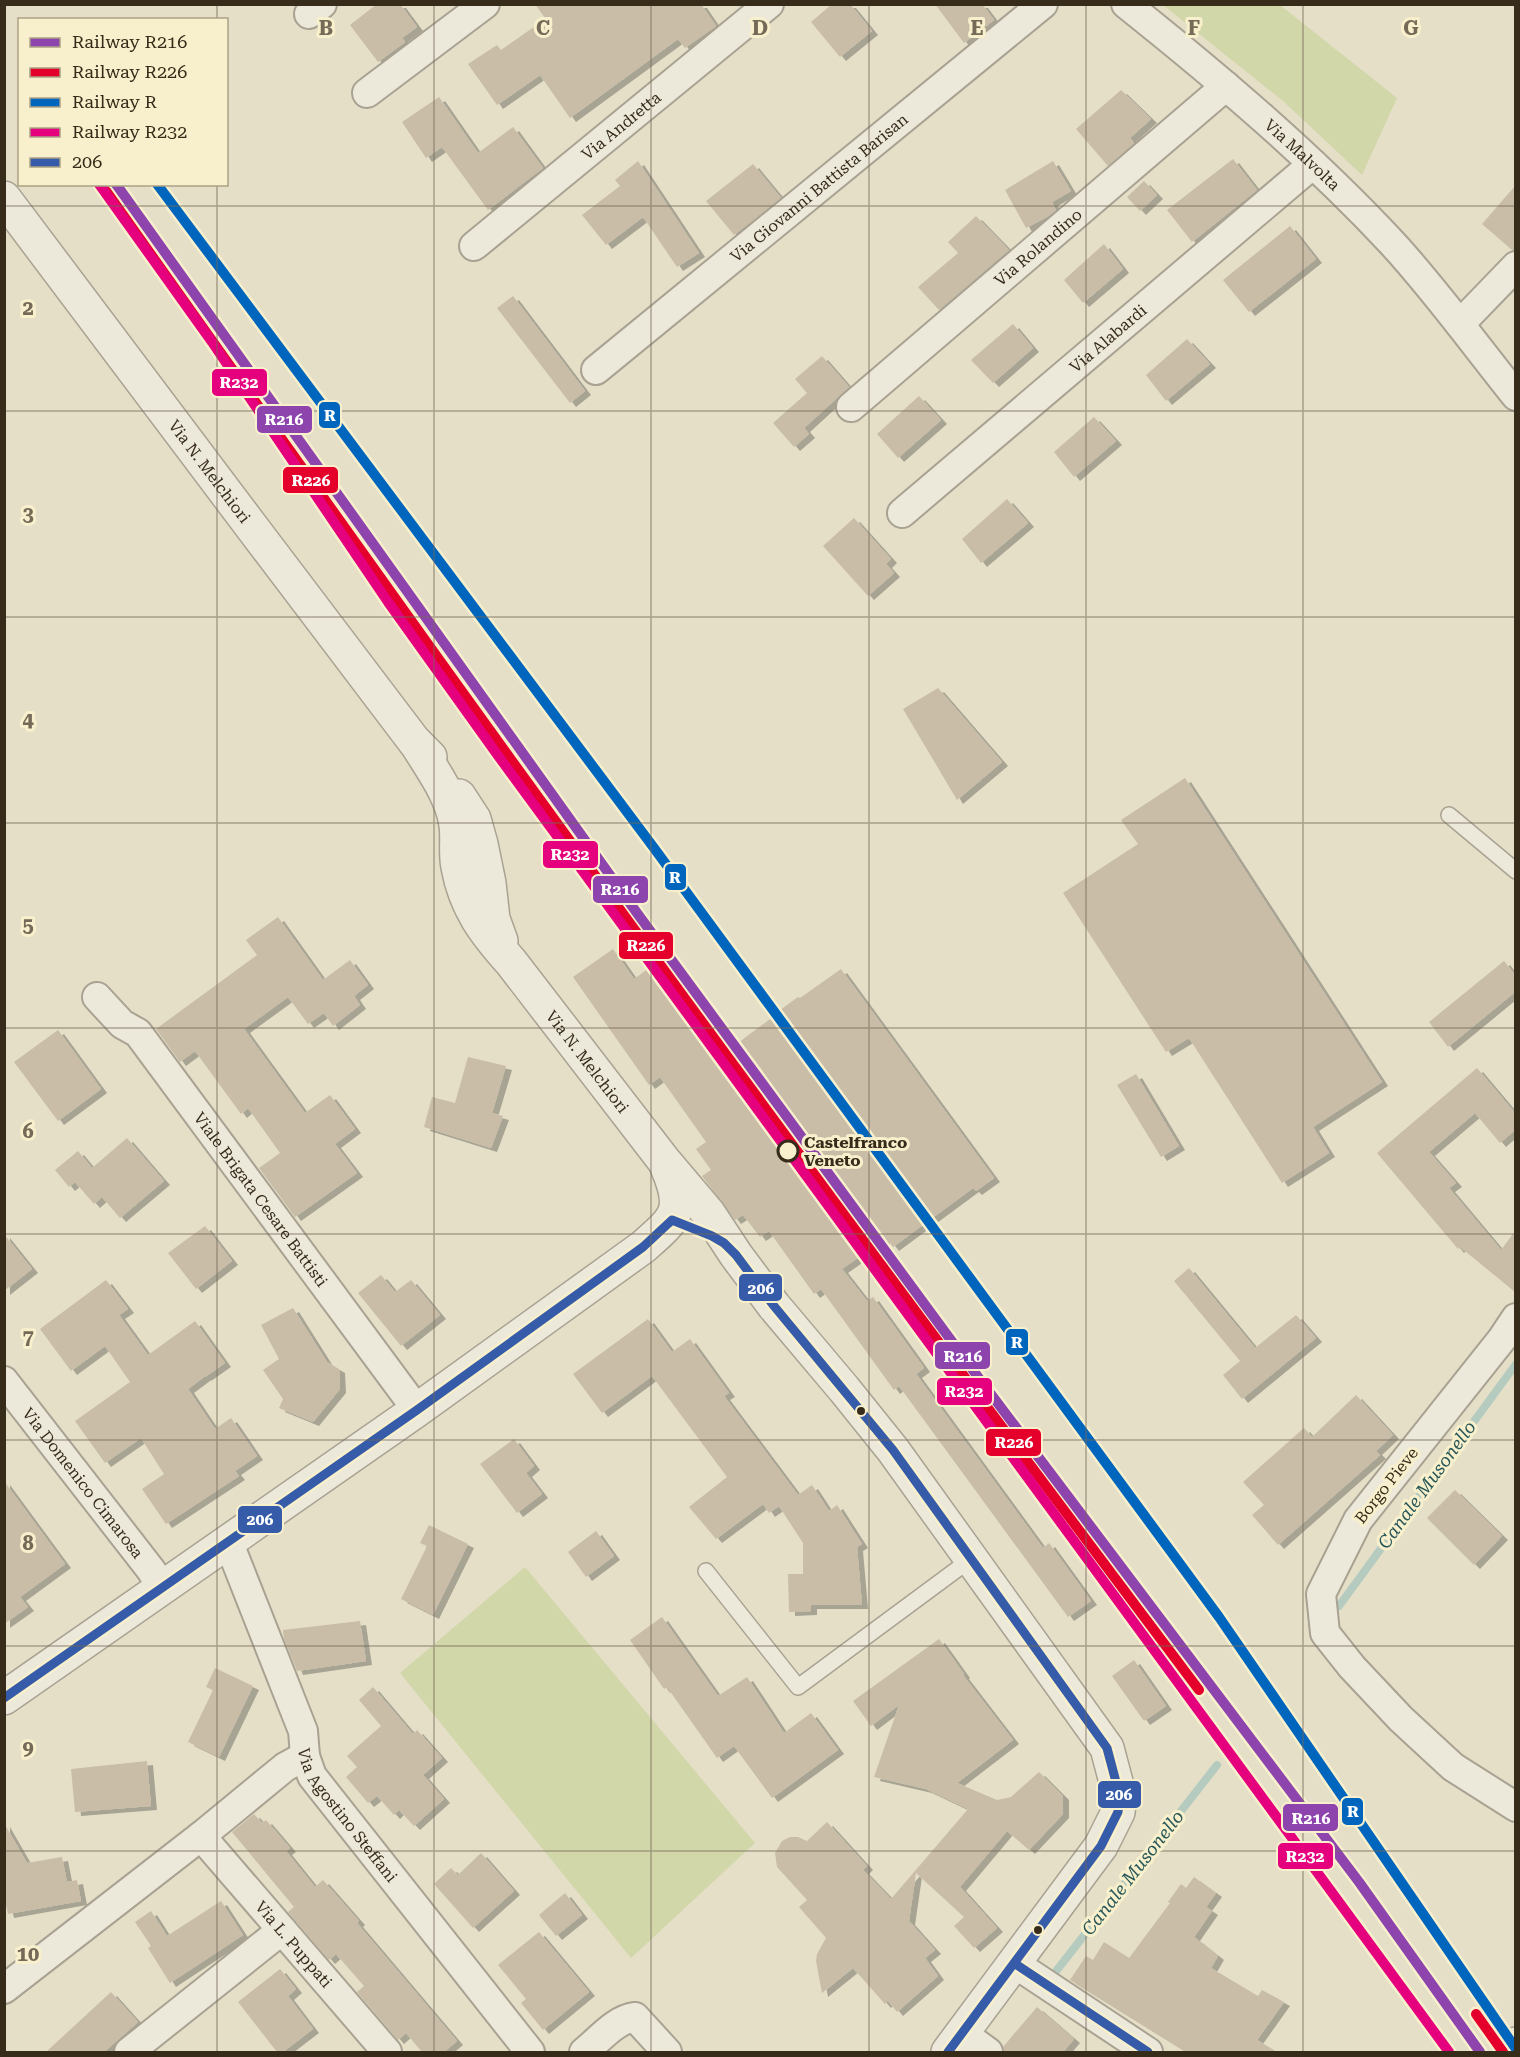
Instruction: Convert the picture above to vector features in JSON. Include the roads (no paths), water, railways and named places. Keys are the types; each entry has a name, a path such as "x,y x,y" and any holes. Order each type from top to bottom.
{"street":[{"path":"367,93 485,4"},
{"name":"Via Andretta","path":"474,246 769,4"},
{"name":"Via Giovanni Battista Barisan","path":"596,370 1043,4"},
{"name":"Via Malvolta","path":"1126,4 1226,86 1313,164 1394,245 1460,324 1515,396"},
{"name":"Via Rolandino","path":"851,407 1226,86"},
{"name":"Via Alabardi","path":"902,513 1313,164"},
{"name":"Via N. Melchiori","path":"4,198 250,526 416,742 445,791 456,825 458,868 470,908 486,934 511,962 665,1162 709,1214 736,1255 774,1305 893,1450 1107,1748 1120,1797 1118,1812 1101,1846 1014,1963"},
{"path":"1460,324 1515,266"},
{"name":"Viale Brigata Cesare Battisti","path":"97,997 122,1024 138,1033 417,1410"},
{"name":"Via N. Melchiori","path":"665,1162 677,1194 678,1205 672,1220 712,1236 736,1255"},
{"path":"4,1698 161,1586 417,1410 644,1246 672,1220"},
{"name":"Borgo Pieve","path":"1515,1318 1502,1339 1358,1520 1321,1594 1325,1633 1352,1667 1401,1719 1453,1767 1515,1807"},
{"name":"Via Domenico Cimarosa","path":"4,1381 161,1586"},
{"name":"Via Agostino Steffani","path":"228,1542 303,1731 305,1756 312,1776 530,2052"},
{"path":"4,1989 201,1836 285,1767 305,1756"},
{"name":"Via L. Puppati","path":"201,1836 387,2052"},
{"path":"129,2052 282,1930"},
{"path":"988,2052 955,2043 1014,1963 1148,2052"},
{"path":"584,2052 619,2023 635,2017 667,2052"},
{"path":"1511,2052 1515,2044"}],"lane":[{"path":"1449,815 1515,871"},
{"path":"706,1571 798,1687 971,1559"}],"waterway":[{"name":"Canale Musonello","path":"1339,1606 1516,1364"},
{"name":"Canale Musonello","path":"1050,1979 1217,1765"}],"rail line":[{"name":"R232","path":"100,186 212,342 388,602 499,757 1449,2052"},
{"name":"R216","path":"117,186 637,913 981,1381 1359,1882 1480,2052"},
{"name":"R","path":"158,186 654,848 1219,1617 1516,2049"},
{"name":"R226","path":"106,191 385,584 712,1036 1199,1690"},
{"name":"R226","path":"1476,2014 1503,2052"}],"place":[{"name":"Castelfranco Veneto","path":"788,1151"}]}
